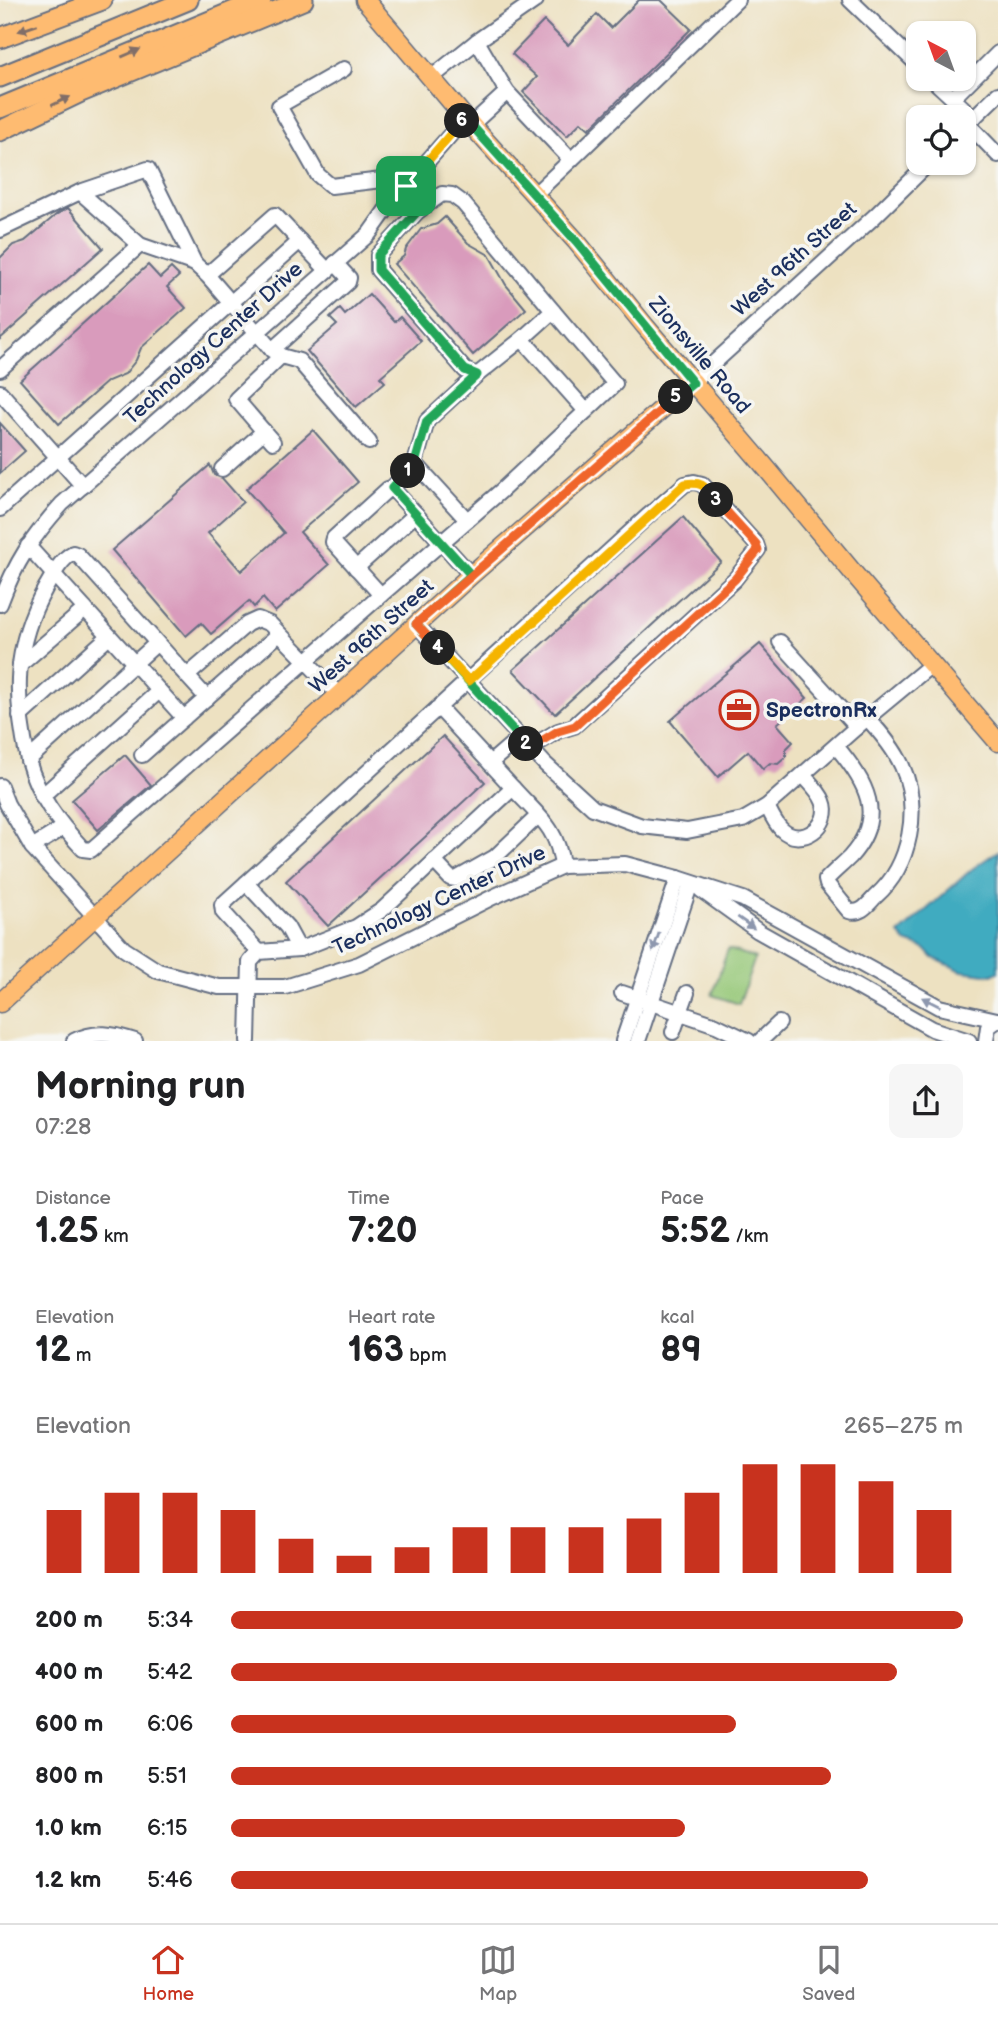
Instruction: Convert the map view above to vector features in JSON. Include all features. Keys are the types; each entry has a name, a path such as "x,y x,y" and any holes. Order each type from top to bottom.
{"highway":[{"path":"0,38 103,0"},
{"path":"0,77 188,0"},
{"path":"0,107 261,0"},
{"path":"0,131 81,92 303,0"}],"main road":[{"name":"Zionsville Road","path":"365,0 468,121 576,241 998,742"},
{"name":"West 96th Street","path":"0,1003 416,624 693,383"}],"street":[{"path":"431,78 477,41 536,0"},
{"path":"534,195 737,0"},
{"path":"850,0 906,54"},
{"path":"477,41 507,92 571,159"},
{"path":"953,98 998,54"},
{"path":"344,69 279,106 318,175 331,186 383,180 403,190 417,212"},
{"path":"945,91 957,105"},
{"name":"Technology Center Drive","path":"0,604 28,546 62,504 369,234 403,190 468,121 507,92"},
{"path":"976,116 998,94"},
{"path":"976,131 998,155"},
{"path":"0,230 80,191 148,169 195,264 277,353 299,361 369,442"},
{"name":"West 96th Street","path":"693,383 917,175"},
{"path":"80,191 140,245 195,264"},
{"path":"207,698 78,555 73,553 68,556 53,574 35,610 21,653 18,694 33,778 63,828 87,851 467,520 615,384 463,203 452,195 442,194 417,212 378,255 378,270 465,370 477,375"},
{"path":"206,275 275,215 300,241 349,278 237,398 268,436 222,469"},
{"path":"0,520 5,504 300,241"},
{"path":"0,369 140,245"},
{"path":"381,596 333,542 334,538 392,488 415,463 427,421 554,311"},
{"path":"523,340 586,411"},
{"path":"0,392 83,486"},
{"path":"415,463 467,520"},
{"path":"258,952 223,912 222,905 685,484 702,484 756,544 758,550 735,579 575,726 558,731 530,748"},
{"path":"392,488 471,575"},
{"path":"356,568 416,514"},
{"path":"28,546 184,718"},
{"path":"20,665 85,609"},
{"path":"187,676 252,621 264,620 339,695"},
{"path":"416,624 530,748 593,808 642,826 687,831 743,820 767,806 931,665"},
{"path":"142,755 279,634"},
{"path":"20,716 110,636"},
{"path":"780,642 862,722 888,741 902,765 910,794 911,823 905,849 891,879 881,892 855,913 849,911 826,880 859,846 868,826 869,805 860,777 836,746"},
{"path":"28,760 157,643"},
{"path":"42,796 159,691"},
{"path":"439,708 556,838 562,866"},
{"path":"490,763 520,737"},
{"path":"767,806 781,829 788,834 805,836 813,833 824,820 826,812 820,795 803,775"},
{"name":"Technology Center Drive","path":"0,786 7,804 32,847 124,949 158,971 219,987 285,986 359,964 562,866 625,864 743,899 939,1007 997,1020"},
{"path":"248,1041 250,962 258,952 299,949 356,927 382,910 513,788"},
{"path":"434,861 450,878 456,879 495,857 538,816"},
{"path":"32,847 63,828"},
{"path":"623,1041 644,1000 685,880"},
{"name":"Technology Center Drive","path":"685,880 758,931 932,1029 969,1041"},
{"path":"246,883 287,927 299,949"},
{"path":"622,993 716,1025 749,1041"},
{"path":"673,1032 687,993"},
{"path":"638,1041 644,1000"},
{"path":"986,1041 988,1027 997,1020"},
{"path":"760,1041 779,1023"},
{"path":"74,1041 94,1033 135,1041"}],"green space":[{"path":"728,949 755,958 739,1004 712,995"}],"water":[{"path":"998,851 998,972 992,975 962,971 933,958 925,949 906,942 899,934 972,869"}],"building":[{"path":"639,0 661,0 691,29 589,129 581,122 567,136 523,92 537,77 512,54 544,21 568,45 597,14 611,28"},
{"path":"68,208 103,248 0,339 0,258 13,245 25,241"},
{"path":"445,217 468,243 489,255 506,285 526,309 473,355 394,264 404,256 421,229 437,224"},
{"path":"148,265 160,278 171,268 179,276 167,287 186,308 141,348 125,374 108,381 59,424 20,380"},
{"path":"369,294 394,322 400,317 421,341 380,377 385,382 356,407 307,351 337,325 330,318 340,309 345,315"},
{"path":"0,423 25,451 0,473"},
{"path":"313,430 358,482 300,532 329,565 275,612 263,598 254,607 249,601 211,634 201,623 186,636 112,550 210,465 214,475 222,478 243,502 208,533 241,571 284,533 246,489"},
{"path":"683,517 721,562 555,714 513,670"},
{"name":"SpectronRx","path":"760,644 807,698 777,724 793,742 786,749 786,757 778,764 770,763 763,769 748,751 718,777 670,721"},
{"path":"443,736 485,782 328,926 286,881"},
{"path":"125,755 151,785 98,830 72,800"}],"place":[{"name":"SpectronRx","path":"739,710"}],"route":[{"path":"406,186 400,193 417,212 378,255 378,270 465,370 477,375 427,421 415,463 392,488 471,575 416,624 530,748 558,731 575,726 735,579 758,550 756,544 702,484 685,484 469,681 416,624 693,383 576,241 465,118 406,186"}]}
